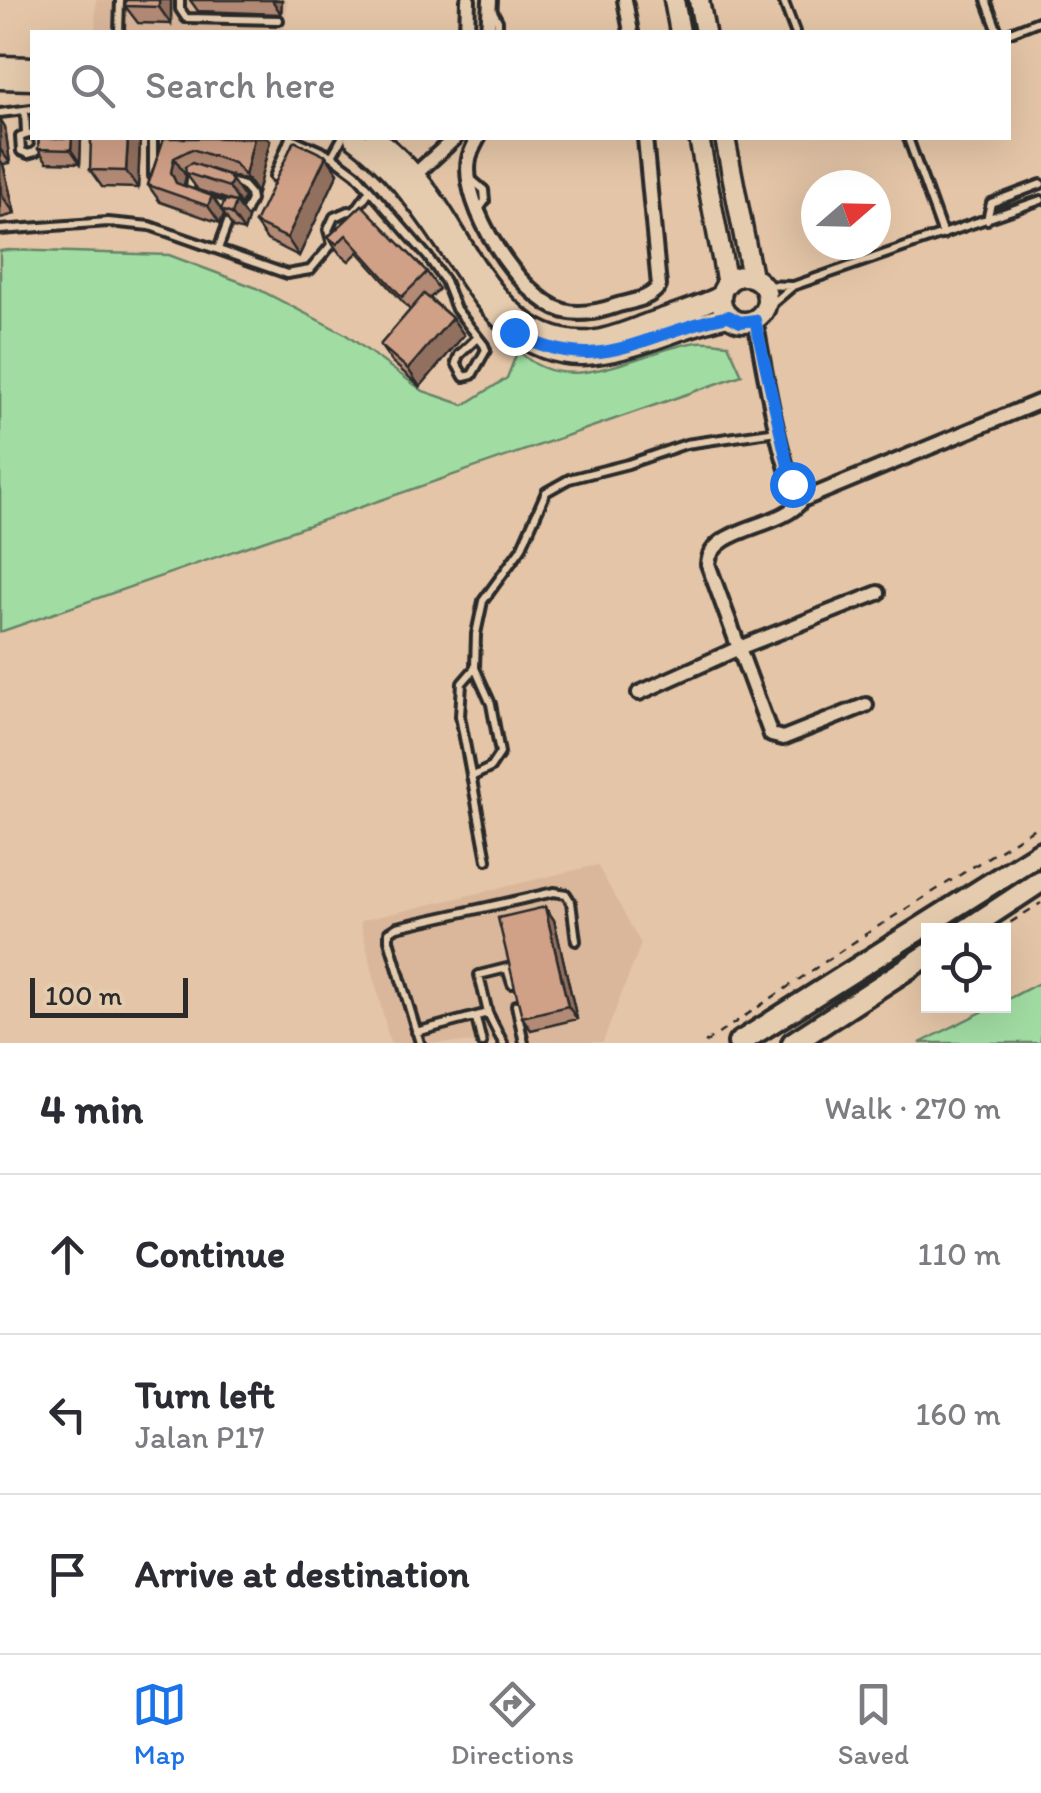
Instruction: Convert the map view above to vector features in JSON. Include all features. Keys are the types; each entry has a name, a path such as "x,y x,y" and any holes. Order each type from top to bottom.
{"main road":[{"path":"739,1043 1041,852"},
{"path":"975,923 1041,881"},
{"path":"794,1043 921,960"}],"street":[{"path":"468,0 468,30 492,29 490,4"},
{"path":"625,0 631,30"},
{"path":"674,0 680,30"},
{"path":"699,0 705,30"},
{"path":"0,66 30,66"},
{"path":"0,79 30,80"},
{"path":"357,140 409,180 498,319 514,332 551,350 578,355 612,351 690,325 729,316 740,322 760,315"},
{"path":"377,140 502,303 541,332 561,339 592,341 724,290 734,278 757,281"},
{"path":"409,180 452,140"},
{"path":"477,140 469,160 477,211 524,284 549,305 574,313 649,296 657,290 660,280 645,140"},
{"path":"699,140 729,316"},
{"path":"725,140 757,281 767,300 760,315 779,430 792,484 802,500"},
{"path":"866,705 783,738 775,737 768,729 708,557 716,546 789,512 802,500 1041,401"},
{"path":"639,693 878,593"}],"lane":[{"path":"120,0 120,30"},
{"path":"180,0 186,18 279,20"},
{"path":"783,0 794,30"},
{"path":"986,0 997,30"},
{"path":"1011,32 1040,21 1041,30"},
{"path":"0,113 29,110"},
{"path":"153,140 153,184"},
{"path":"274,177 289,140"},
{"path":"295,140 332,156 356,174 445,280 456,309 478,337 486,350 472,375 464,377 456,362 478,337"},
{"path":"332,156 341,140"},
{"path":"909,140 943,235"},
{"path":"202,173 243,186 250,194 248,209 232,210 193,196 191,180 202,173"},
{"path":"987,221 992,202 1041,184"},
{"path":"0,230 108,222 150,226 287,274 306,272 321,260 370,190"},
{"path":"760,315 793,286 1041,200"},
{"path":"218,249 232,210"},
{"path":"332,244 328,230 334,217 355,212"},
{"path":"306,272 316,281"},
{"path":"757,281 793,286"},
{"path":"471,777 490,768 500,753 491,704 475,668 476,634 483,601 521,549 546,492 569,479 673,448 779,430"},
{"path":"475,668 462,683 460,716 487,860"},
{"path":"420,1043 389,940 389,932 396,927 554,892 566,894 571,902 576,941"},
{"path":"502,1043 488,1013 479,975 506,968 512,984"},
{"path":"516,1005 524,1043"},
{"path":"416,1032 488,1013"},
{"path":"476,1018 482,1043"}],"path":[{"path":"705,1043 866,934 1041,824"},
{"path":"1008,923 1041,903"}],"shaded area":[{"path":"96,0 287,0 284,30 95,30"},
{"path":"597,865 641,944 603,1042 390,1043 360,921"}],"green space":[{"path":"0,251 169,255 254,287 345,334 423,391 464,405 507,378 518,350 537,365 558,372 581,372 697,342 728,344 742,375 0,632"},
{"path":"1041,982 1041,1043 920,1043 980,1013 1011,1013 1011,997"}],"building":[{"path":"126,0 159,0 159,7 125,6"},
{"path":"39,140 72,140 71,150 38,149"},
{"path":"91,140 128,140 126,171 90,170"},
{"path":"163,140 254,140 245,176 234,163 192,149 174,158 171,172 176,183 212,196 208,206 148,185"},
{"path":"294,141 326,156 287,238 255,223"},
{"path":"192,163 227,175 232,180 229,187 186,173 185,167"},
{"path":"225,200 236,202 232,214 221,210"},
{"path":"362,205 427,272 402,297 346,235 337,244 328,237"},
{"path":"424,294 452,318 408,369 380,345"},
{"path":"545,907 568,1006 522,1017 498,918"}],"route":[{"path":"514,332 551,350 578,355 612,351 729,316 740,322 755,320 792,484"}]}
